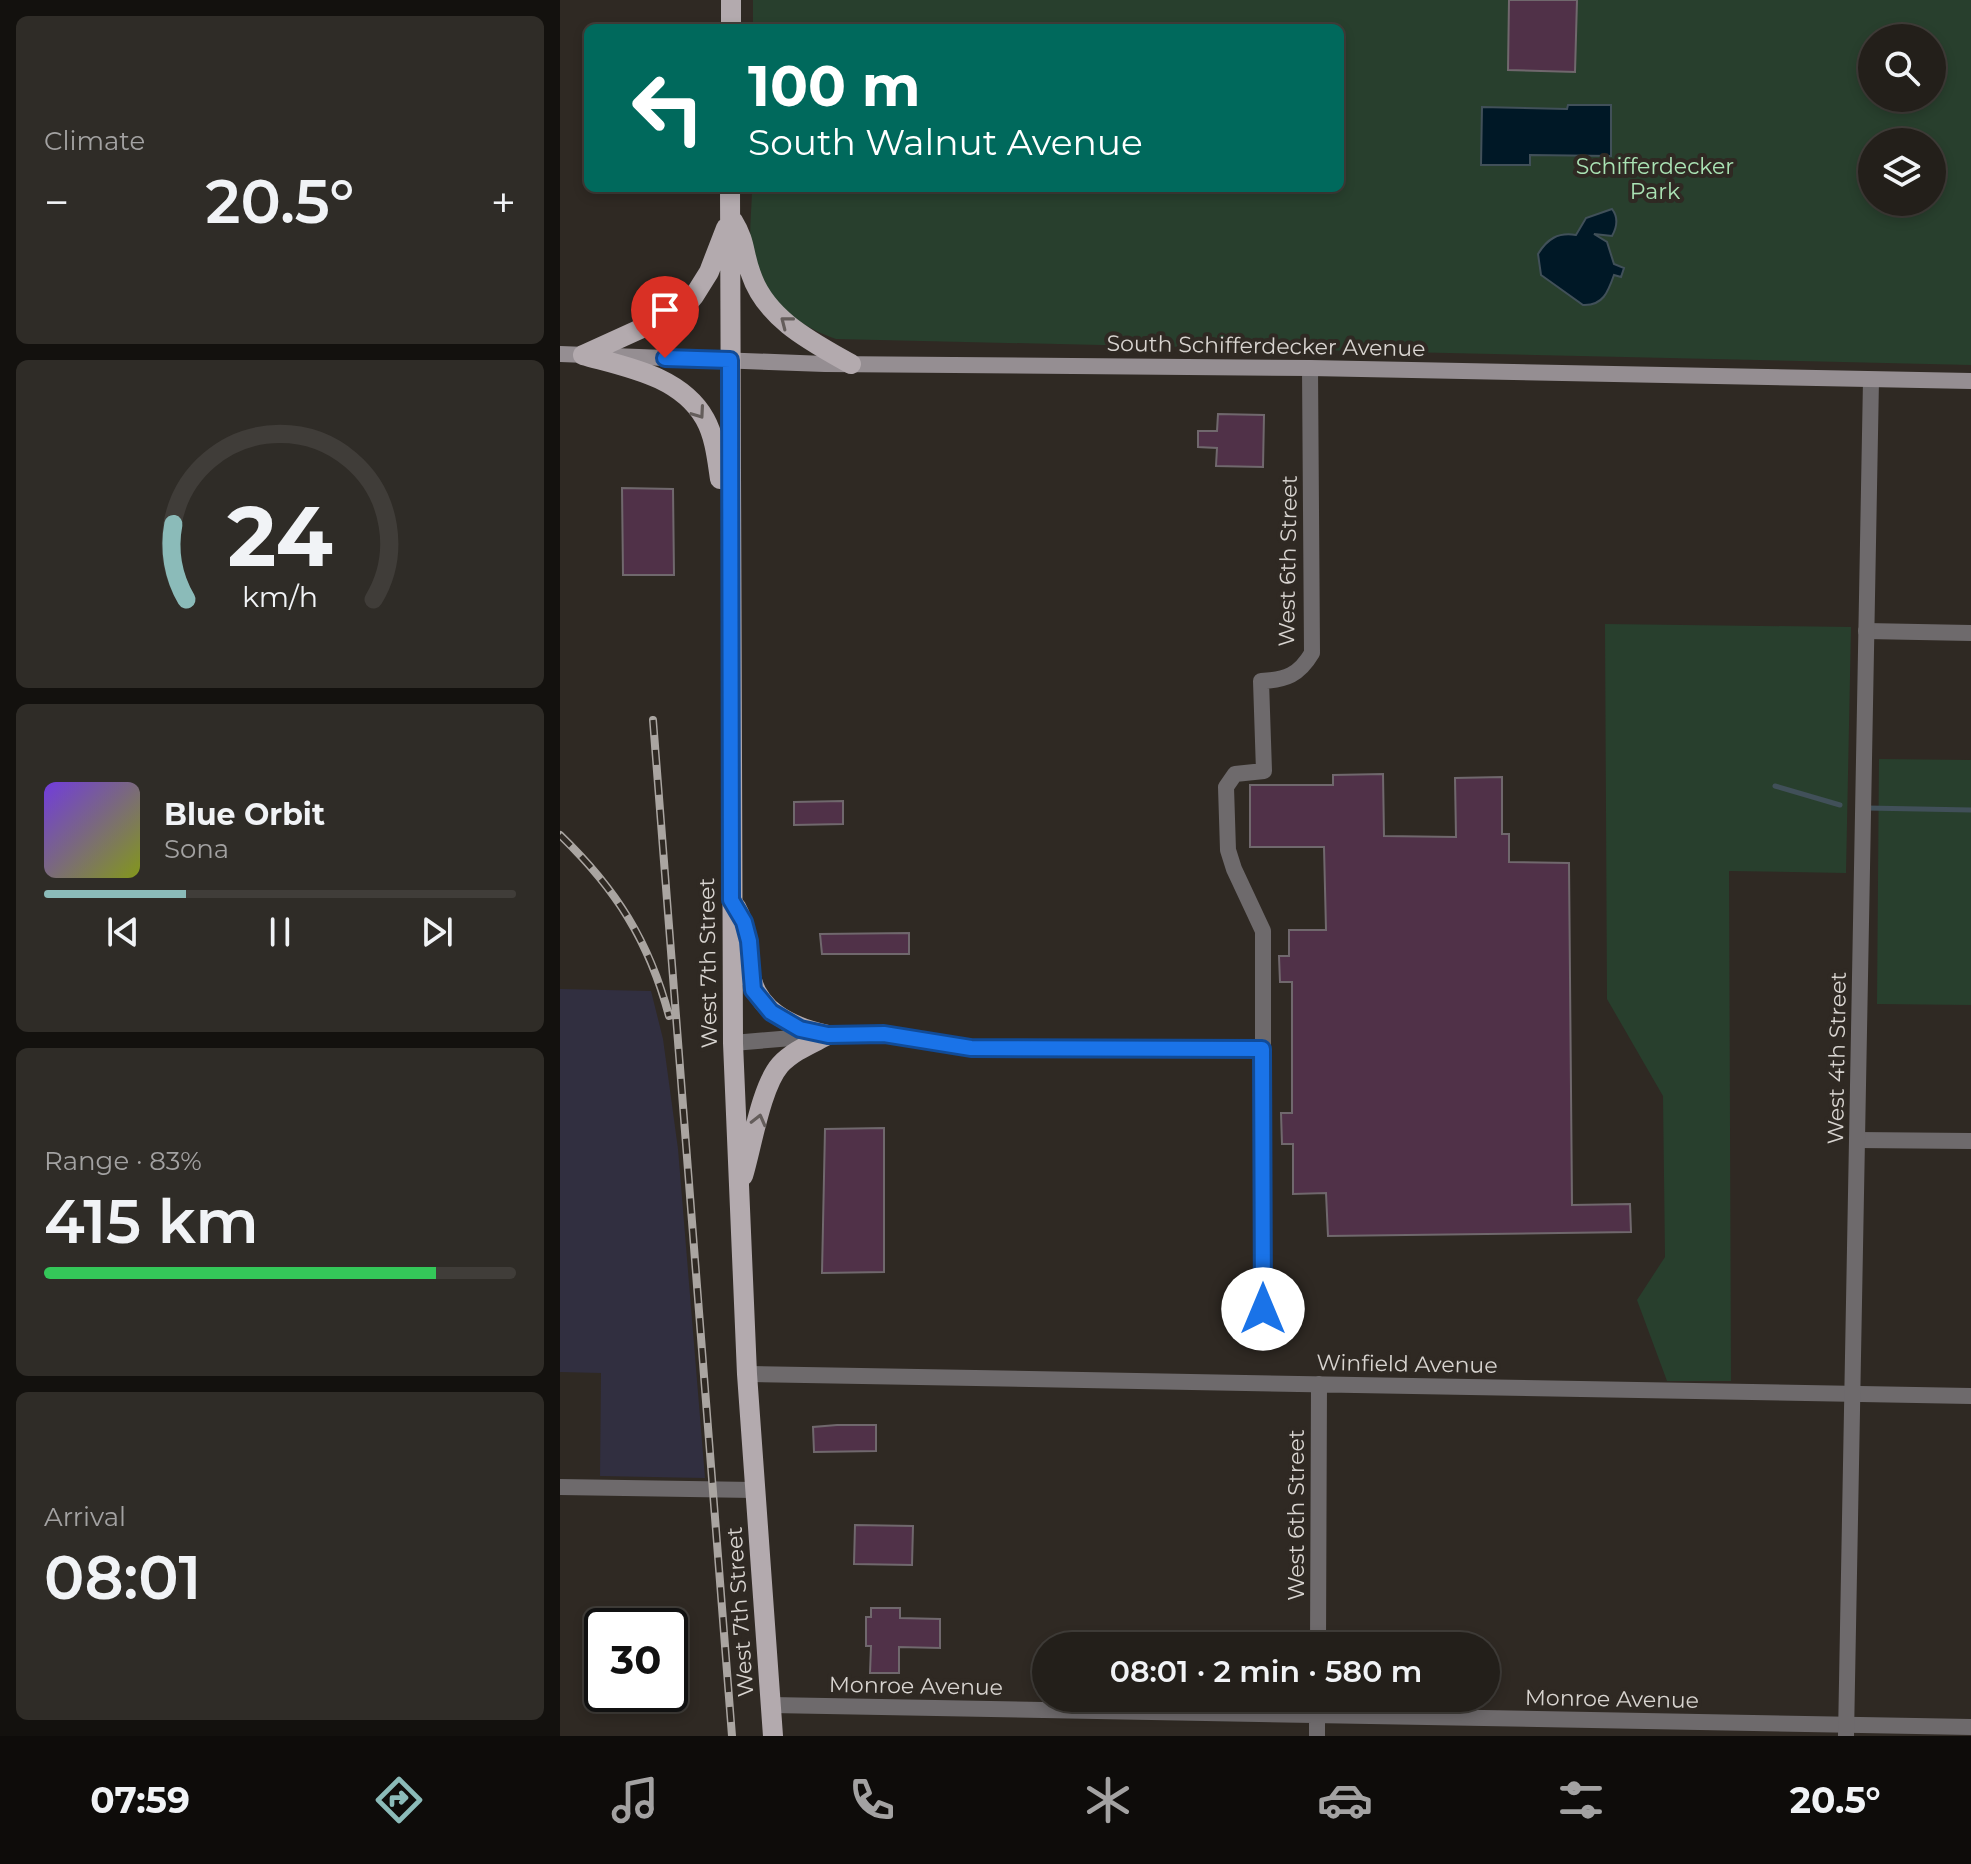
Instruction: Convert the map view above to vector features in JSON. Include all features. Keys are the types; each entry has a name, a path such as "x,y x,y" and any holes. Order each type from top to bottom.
{"main road":[{"path":"731,0 731,24"},
{"name":"West 7th Street","path":"730,192 733,1043 747,1374 773,1736"},
{"path":"583,355 682,310 709,272 730,217"},
{"path":"730,217 746,245 749,271 760,297 779,317 851,364"},
{"name":"South Schifferdecker Avenue","path":"560,354 851,364 1310,368 1971,381"},
{"path":"583,355 661,379 695,405 712,437 720,481 730,499"},
{"path":"731,900 744,922 749,941 753,990 771,1012 783,1020 800,1029 828,1035"},
{"path":"738,1195 768,1083 780,1065 794,1053 828,1035"}],"street":[{"name":"West 6th Street","path":"1263,1309 1263,931 1228,850 1226,787 1235,774 1264,771 1261,681 1290,677 1303,669 1312,653 1310,368"},
{"name":"West 4th Street","path":"1846,1730 1871,380"},
{"path":"1866,631 1971,633"},
{"path":"733,1043 884,1034 971,1048 1262,1049"},
{"path":"1857,1140 1971,1141"},
{"name":"Winfield Avenue","path":"747,1374 1971,1396"},
{"name":"West 6th Street","path":"1318,1632 1319,1384"},
{"path":"560,1487 754,1490"},
{"name":"Monroe Avenue","path":"771,1705 1032,1706"},
{"path":"1317,1712 1317,1736"},
{"name":"Monroe Avenue","path":"1432,1712 1846,1730 1971,1727"}],"shaded area":[{"path":"560,989 651,991 663,1039 678,1149 705,1478 600,1476 601,1373 560,1372"}],"green space":[{"name":"Schifferdecker Park","path":"753,0 1971,0 1971,365 836,339 808,326 783,308 764,285 751,249 752,192 1344,192 1344,24 753,24"},
{"path":"1605,624 1851,627 1846,873 1729,871 1731,1381 1667,1381 1637,1300 1665,1257 1663,1096 1607,999"},
{"path":"1879,759 1971,760 1971,1005 1877,1004"}],"water":[{"path":"1568,105 1611,105 1611,156 1530,155 1530,165 1481,165 1482,107 1567,109"},
{"path":"1612,209 1616,222 1612,236 1594,234 1607,242 1614,264 1624,268 1621,277 1614,275 1600,300 1583,305 1541,275 1538,254 1554,238 1576,235 1586,218"}],"building":[{"path":"1509,0 1577,0 1575,72 1508,70"},
{"path":"1218,414 1264,415 1263,467 1216,466 1217,448 1198,447 1198,431 1217,431"},
{"path":"622,488 673,489 674,575 623,575"},
{"path":"1383,774 1384,836 1456,837 1455,778 1502,777 1502,834 1509,834 1509,862 1569,863 1572,1205 1630,1204 1631,1232 1328,1236 1326,1193 1293,1194 1293,1144 1282,1144 1281,1113 1292,1113 1292,982 1280,982 1279,956 1289,956 1289,930 1326,930 1324,847 1250,847 1250,785 1333,785 1333,775"},
{"path":"843,801 843,824 794,825 794,802"},
{"path":"909,933 909,954 822,954 820,934"},
{"path":"884,1128 884,1272 822,1273 825,1129"},
{"path":"876,1425 876,1451 814,1452 813,1427"},
{"path":"855,1525 913,1526 912,1565 854,1564"},
{"path":"871,1608 900,1608 900,1618 940,1619 940,1648 899,1647 899,1673 870,1673 871,1646 866,1646 866,1617 871,1617"}],"waterway":[{"path":"1775,786 1840,805"},
{"path":"1867,808 1971,810"}],"railway":[{"path":"653,720 732,1736"},
{"path":"560,835 598,876 628,918 651,964 669,1016"}],"route":[{"path":"665,358 730,360 731,900 744,922 749,941 753,990 771,1012 783,1020 800,1029 828,1035 884,1034 971,1048 1262,1049 1263,1309"}]}
